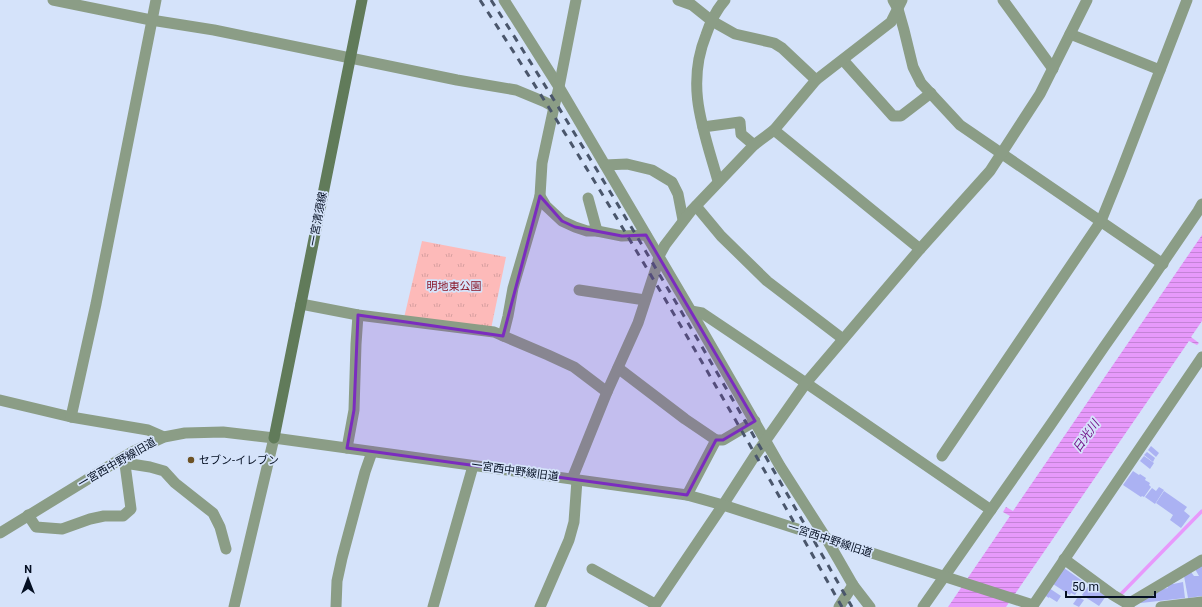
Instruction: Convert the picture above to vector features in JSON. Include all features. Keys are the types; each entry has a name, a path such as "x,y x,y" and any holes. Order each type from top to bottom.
{"main road":[{"name":"一宮清須線","path":"274,438 362,0"}],"street":[{"path":"53,0 152,20 214,30 457,80 516,90 554,107"},
{"path":"71,416 99,288 156,0"},
{"path":"504,0 560,87 780,466 826,538 854,586 870,607"},
{"path":"503,336 514,288 540,196 542,163 554,107 560,87 576,0"},
{"path":"678,0 692,5 712,21 735,34 774,43 782,48 816,80"},
{"path":"718,182 700,118 696,91 697,64 702,44 712,21 725,0"},
{"path":"1003,0 1053,69"},
{"path":"592,569 654,606 754,457 806,383 920,249 990,171 1040,94 1087,0"},
{"path":"942,456 1101,221 1187,0"},
{"path":"540,607 569,540 574,522 575,479 607,392 638,323 659,256 665,245 696,206 754,145 774,130 816,80 891,22 898,3"},
{"path":"898,3 913,67 921,83 960,125 1163,264"},
{"path":"1070,34 1160,70"},
{"path":"843,60 893,116 901,116 931,93"},
{"path":"702,127 740,122 741,134 754,145"},
{"path":"774,130 920,249"},
{"path":"605,165 627,164 652,170 672,182 678,194 684,220"},
{"path":"540,196 546,206 562,221 575,227 587,231 597,231 622,236 646,235"},
{"path":"588,198 597,231"},
{"path":"923,607 1163,264 1202,204"},
{"path":"696,206 721,236 767,282 843,339"},
{"path":"579,290 645,300"},
{"path":"301,304 358,315 494,332 574,367 607,392"},
{"path":"691,311 702,313 992,510"},
{"path":"348,448 354,410 358,315"},
{"path":"1035,606 1064,560 1202,357"},
{"path":"618,368 685,419 716,440 722,440 755,421"},
{"path":"0,400 71,416 148,430 164,437"},
{"name":"一宮西中野線旧道","path":"0,532 124,457 164,437 185,433 223,432 687,495 723,505 1035,606"},
{"path":"234,607 274,438"},
{"path":"687,495 716,440"},
{"path":"336,607 337,581 342,558 365,472 372,452"},
{"path":"28,515 36,527 62,529 90,519 104,516 123,516 131,509 124,457"},
{"path":"124,457 131,464 150,467 164,472 175,483 213,513 220,527 226,549"},
{"path":"433,607 473,466"},
{"path":"1064,560 1129,605 1202,560"},
{"path":"839,607 854,586"},
{"path":"1161,607 1202,602"}],"highlighted area":[{"path":"540,196 562,221 575,227 622,236 646,235 755,421 723,440 716,440 687,495 347,448 354,410 358,315 503,336"}],"green space":[{"name":"明地東公園","path":"422,241 506,257 491,329 404,318"}],"water":[{"name":"日光川","path":"1202,235 1202,321 1191,337 1199,343 1197,345 1189,341 1006,607 948,607 1010,516 1003,512 1006,507 1013,511"}],"building":[{"path":"1151,446 1159,453 1156,457 1148,450"},
{"path":"1147,452 1155,458 1153,462 1144,455"},
{"path":"1144,456 1154,463 1150,469 1140,461"},
{"path":"1133,471 1146,478 1145,480 1150,483 1149,485 1151,487 1144,497 1141,497 1123,485"},
{"path":"1159,487 1164,490 1155,504 1145,497 1152,488 1156,491"},
{"path":"1164,491 1187,507 1184,511 1190,516 1181,528 1170,520 1173,515 1156,503"},
{"path":"1202,564 1202,596 1188,598 1184,576 1191,572 1194,576 1199,576 1195,569"},
{"path":"1064,568 1084,582 1075,595 1071,593 1070,595 1053,584"},
{"path":"1183,582 1185,598 1141,603 1141,600 1161,589 1168,588 1167,586 1173,583"},
{"path":"1089,585 1106,596 1099,606 1082,595"},
{"path":"1049,588 1061,596 1057,602 1044,595"},
{"path":"1078,597 1084,600 1079,607 1073,604"}],"waterway":[{"path":"1121,594 1202,511"}],"railway":[{"path":"480,0 575,149 666,300 842,607"},
{"path":"491,0 630,225 852,607"}],"place":[{"name":"セブン-イレブン","path":"191,460"}]}
